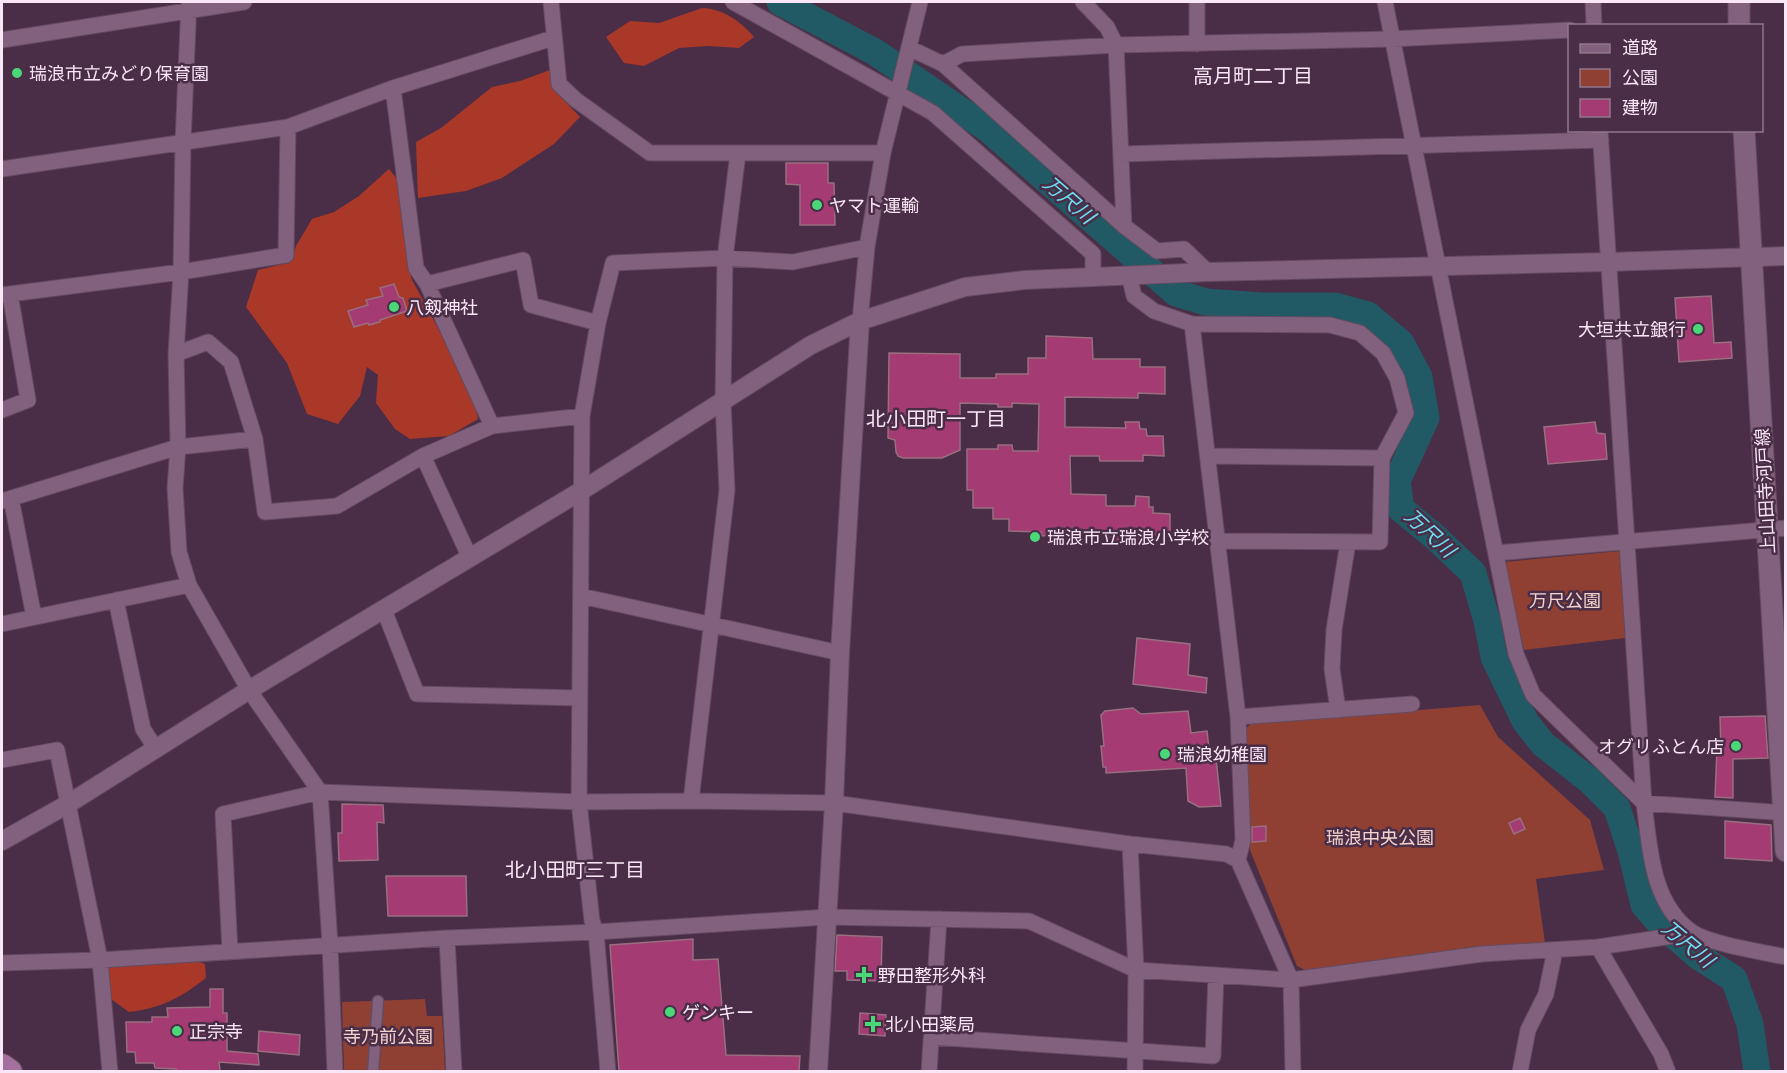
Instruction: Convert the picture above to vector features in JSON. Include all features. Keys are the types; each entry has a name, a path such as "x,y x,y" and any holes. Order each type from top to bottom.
{"highway":[{"path":"2,1067 9,1071"}],"main road":[{"path":"1738,2 1739,24"},
{"name":"上山田寺河戸線","path":"1744,132 1752,257 1776,529 1785,851"}],"street":[{"path":"2,40 189,6 244,2"},
{"path":"551,2 560,84 576,100 650,153 883,153"},
{"path":"733,2 933,113 1093,254 1093,277"},
{"path":"818,1071 834,803 840,653 860,321 867,247 883,153 920,2"},
{"path":"1083,2 1107,27 1116,45 1124,225"},
{"path":"1197,2 1197,44"},
{"path":"1385,2 1516,654 1533,695 1644,803 1784,813"},
{"path":"1593,2 1594,24"},
{"path":"189,6 183,142 181,272 176,354 178,447 175,488 179,552 189,585 249,690 320,792 330,944 335,1071"},
{"path":"943,64 962,54 1116,45 1392,39 1568,30"},
{"path":"2,170 288,127 393,88 554,38"},
{"path":"909,48 943,64 1124,225 1157,251 1184,249 1208,272"},
{"path":"393,88 416,268 427,284 492,426"},
{"path":"2,410 28,400 6,294 181,272 286,255 288,127"},
{"path":"1121,154 1414,147 1600,135 1644,803 1653,867 1661,896 1675,916 1693,933 1718,942 1785,957"},
{"path":"691,801 727,490 723,402 725,258 738,153"},
{"path":"608,1071 596,932 592,921 579,802 580,491 582,416 598,323 613,263 725,258 793,262 867,247"},
{"path":"2,841 68,804 249,690 580,491 811,345 860,321 964,287 1024,280 1208,272 1785,255"},
{"path":"427,284 523,260 531,305 598,323"},
{"path":"1130,275 1134,296 1154,312 1192,324 1330,326 1360,333 1383,353 1397,378 1406,413 1382,458 1380,542 1218,541"},
{"path":"1192,324 1238,717 1243,840 1238,860 1291,980 1293,1071"},
{"path":"176,354 208,342 231,362 255,439 265,512 337,506 423,456 492,426 582,416"},
{"path":"34,617 6,500 178,447 255,439"},
{"path":"423,456 470,558"},
{"path":"1208,456 1382,458"},
{"path":"1496,554 1776,529"},
{"path":"1338,710 1332,669 1334,630 1348,542"},
{"path":"2,624 189,585"},
{"path":"581,596 840,653"},
{"path":"116,600 143,729 156,749"},
{"path":"384,610 417,694 580,698"},
{"path":"1238,717 1412,704"},
{"path":"2,760 57,750 100,960 110,1071"},
{"path":"230,951 223,814 320,792 579,802 834,803 1130,844 1226,854 1238,860"},
{"path":"1130,844 1136,970 1135,1071"},
{"path":"2,963 100,960 330,944 596,932 828,917 1029,921 1136,970 1291,980 1482,954 1598,947 1693,933"},
{"path":"929,1071 939,919"},
{"path":"447,938 454,1071"},
{"path":"1598,947 1661,1054 1668,1071"},
{"path":"1520,1071 1528,1030 1546,994 1555,950"},
{"path":"932,1037 1213,1056 1216,975"},
{"path":"373,1071 378,1001"}],"green space":[{"name":"万尺公園","path":"1620,551 1625,638 1524,650 1504,562"},
{"name":"瑞浪中央公園","path":"1480,705 1498,737 1590,820 1604,870 1536,879 1545,943 1309,972 1297,966 1250,850 1244,730 1251,724"},
{"name":"寺乃前公園","path":"425,999 427,1016 442,1016 445,1071 344,1071 342,1002"}],"shaded area":[{"path":"702,8 717,10 731,17 754,37 739,48 708,46 679,48 644,66 624,63 606,37 630,21 659,23"},
{"path":"550,70 553,89 580,117 554,144 502,178 466,191 418,198 416,142 441,128 492,87 520,81"},
{"path":"389,169 401,184 411,255 411,278 472,391 478,419 449,436 410,439 395,429 376,403 378,375 367,367 360,396 338,424 307,414 287,363 246,307 258,270 291,262 296,246 312,219 334,212 359,196"},
{"path":"195,960 205,964 206,978 170,1001 151,1008 129,1012 111,999 106,965"}],"building":[{"name":"ヤマト運輸","path":"786,163 828,163 828,183 834,183 835,225 800,225 800,185 786,184"},
{"name":"八剱神社","path":"394,284 399,297 403,298 407,311 380,320 380,322 354,327 348,311 368,305 366,300 383,296 380,288"},
{"path":"1711,296 1714,343 1731,342 1732,358 1679,362 1675,298"},
{"path":"1046,336 1092,338 1093,359 1140,359 1140,367 1165,367 1165,394 1138,393 1138,398 1065,397 1065,427 1126,428 1125,422 1139,422 1140,429 1146,429 1147,436 1163,436 1164,456 1143,455 1143,461 1100,461 1099,456 1070,456 1071,494 1106,495 1106,506 1135,506 1136,496 1149,497 1149,507 1153,507 1153,513 1170,514 1170,536 1150,535 1150,541 1105,541 1105,534 1042,536 1041,532 1009,531 1009,519 993,519 993,508 973,508 973,490 967,490 967,449 998,449 998,445 1012,445 1013,451 1038,451 1039,404 1012,403 1012,407 998,407 998,404 960,403 960,450 942,458 898,456 895,440 888,438 889,353 960,354 960,378 996,378 996,374 1028,374 1028,358 1046,358"},
{"path":"1595,422 1597,433 1605,434 1607,459 1548,464 1544,427"},
{"path":"1137,638 1190,644 1188,675 1207,678 1206,693 1133,684"},
{"path":"1133,708 1141,714 1188,711 1191,733 1207,731 1209,748 1215,748 1221,806 1199,807 1188,801 1186,768 1106,773 1106,767 1103,767 1101,746 1104,746 1101,715 1105,711"},
{"path":"1765,716 1768,758 1733,759 1733,798 1715,797 1717,748 1721,748 1720,717"},
{"path":"342,804 383,805 384,823 377,822 378,860 339,861 338,833 342,833"},
{"path":"1520,818 1525,829 1514,834 1509,823"},
{"path":"1725,821 1771,825 1772,861 1725,858"},
{"path":"1266,826 1266,841 1252,842 1252,827"},
{"path":"386,876 466,876 467,916 388,916"},
{"name":"野田整形外科","path":"837,935 882,937 881,981 847,980 847,971 835,971"},
{"path":"693,939 693,960 718,959 726,1055 800,1056 799,1071 619,1071 610,945"},
{"name":"正宗寺","path":"210,989 223,989 223,1013 227,1013 227,1051 258,1054 259,1065 219,1062 220,1071 176,1071 176,1069 155,1068 154,1063 136,1063 135,1052 127,1052 126,1022 152,1022 152,1017 168,1017 167,1008 210,1007"},
{"name":"北小田薬局","path":"860,1013 886,1015 885,1036 859,1034"},
{"path":"259,1031 300,1035 299,1055 258,1051"}],"waterway":[{"name":"万尺川","path":"780,2 875,52 988,129 1176,293 1206,302 1262,306 1335,306 1368,315 1401,343 1419,377 1426,418 1397,481 1401,509 1473,573 1487,621 1494,657 1525,721 1543,744 1589,780 1617,808 1631,851 1644,905 1658,921 1698,956 1734,979 1750,1024 1757,1072"}],"place":[{"name":"瑞浪市立みどり保育園","path":"17,73"},
{"name":"ヤマト運輸","path":"817,205"},
{"name":"八剱神社","path":"394,307"},
{"name":"大垣共立銀行","path":"1698,329"},
{"name":"瑞浪市立瑞浪小学校","path":"1035,537"},
{"name":"オグリふとん店","path":"1736,746"},
{"name":"瑞浪幼稚園","path":"1165,754"},
{"name":"野田整形外科","path":"864,975"},
{"name":"ゲンキー","path":"670,1012"},
{"name":"北小田薬局","path":"873,1024"},
{"name":"正宗寺","path":"177,1031"}],"district":[{"name":"高月町二丁目","path":"1253,76"},
{"name":"北小田町一丁目","path":"936,419"},
{"name":"北小田町三丁目","path":"575,870"}]}
